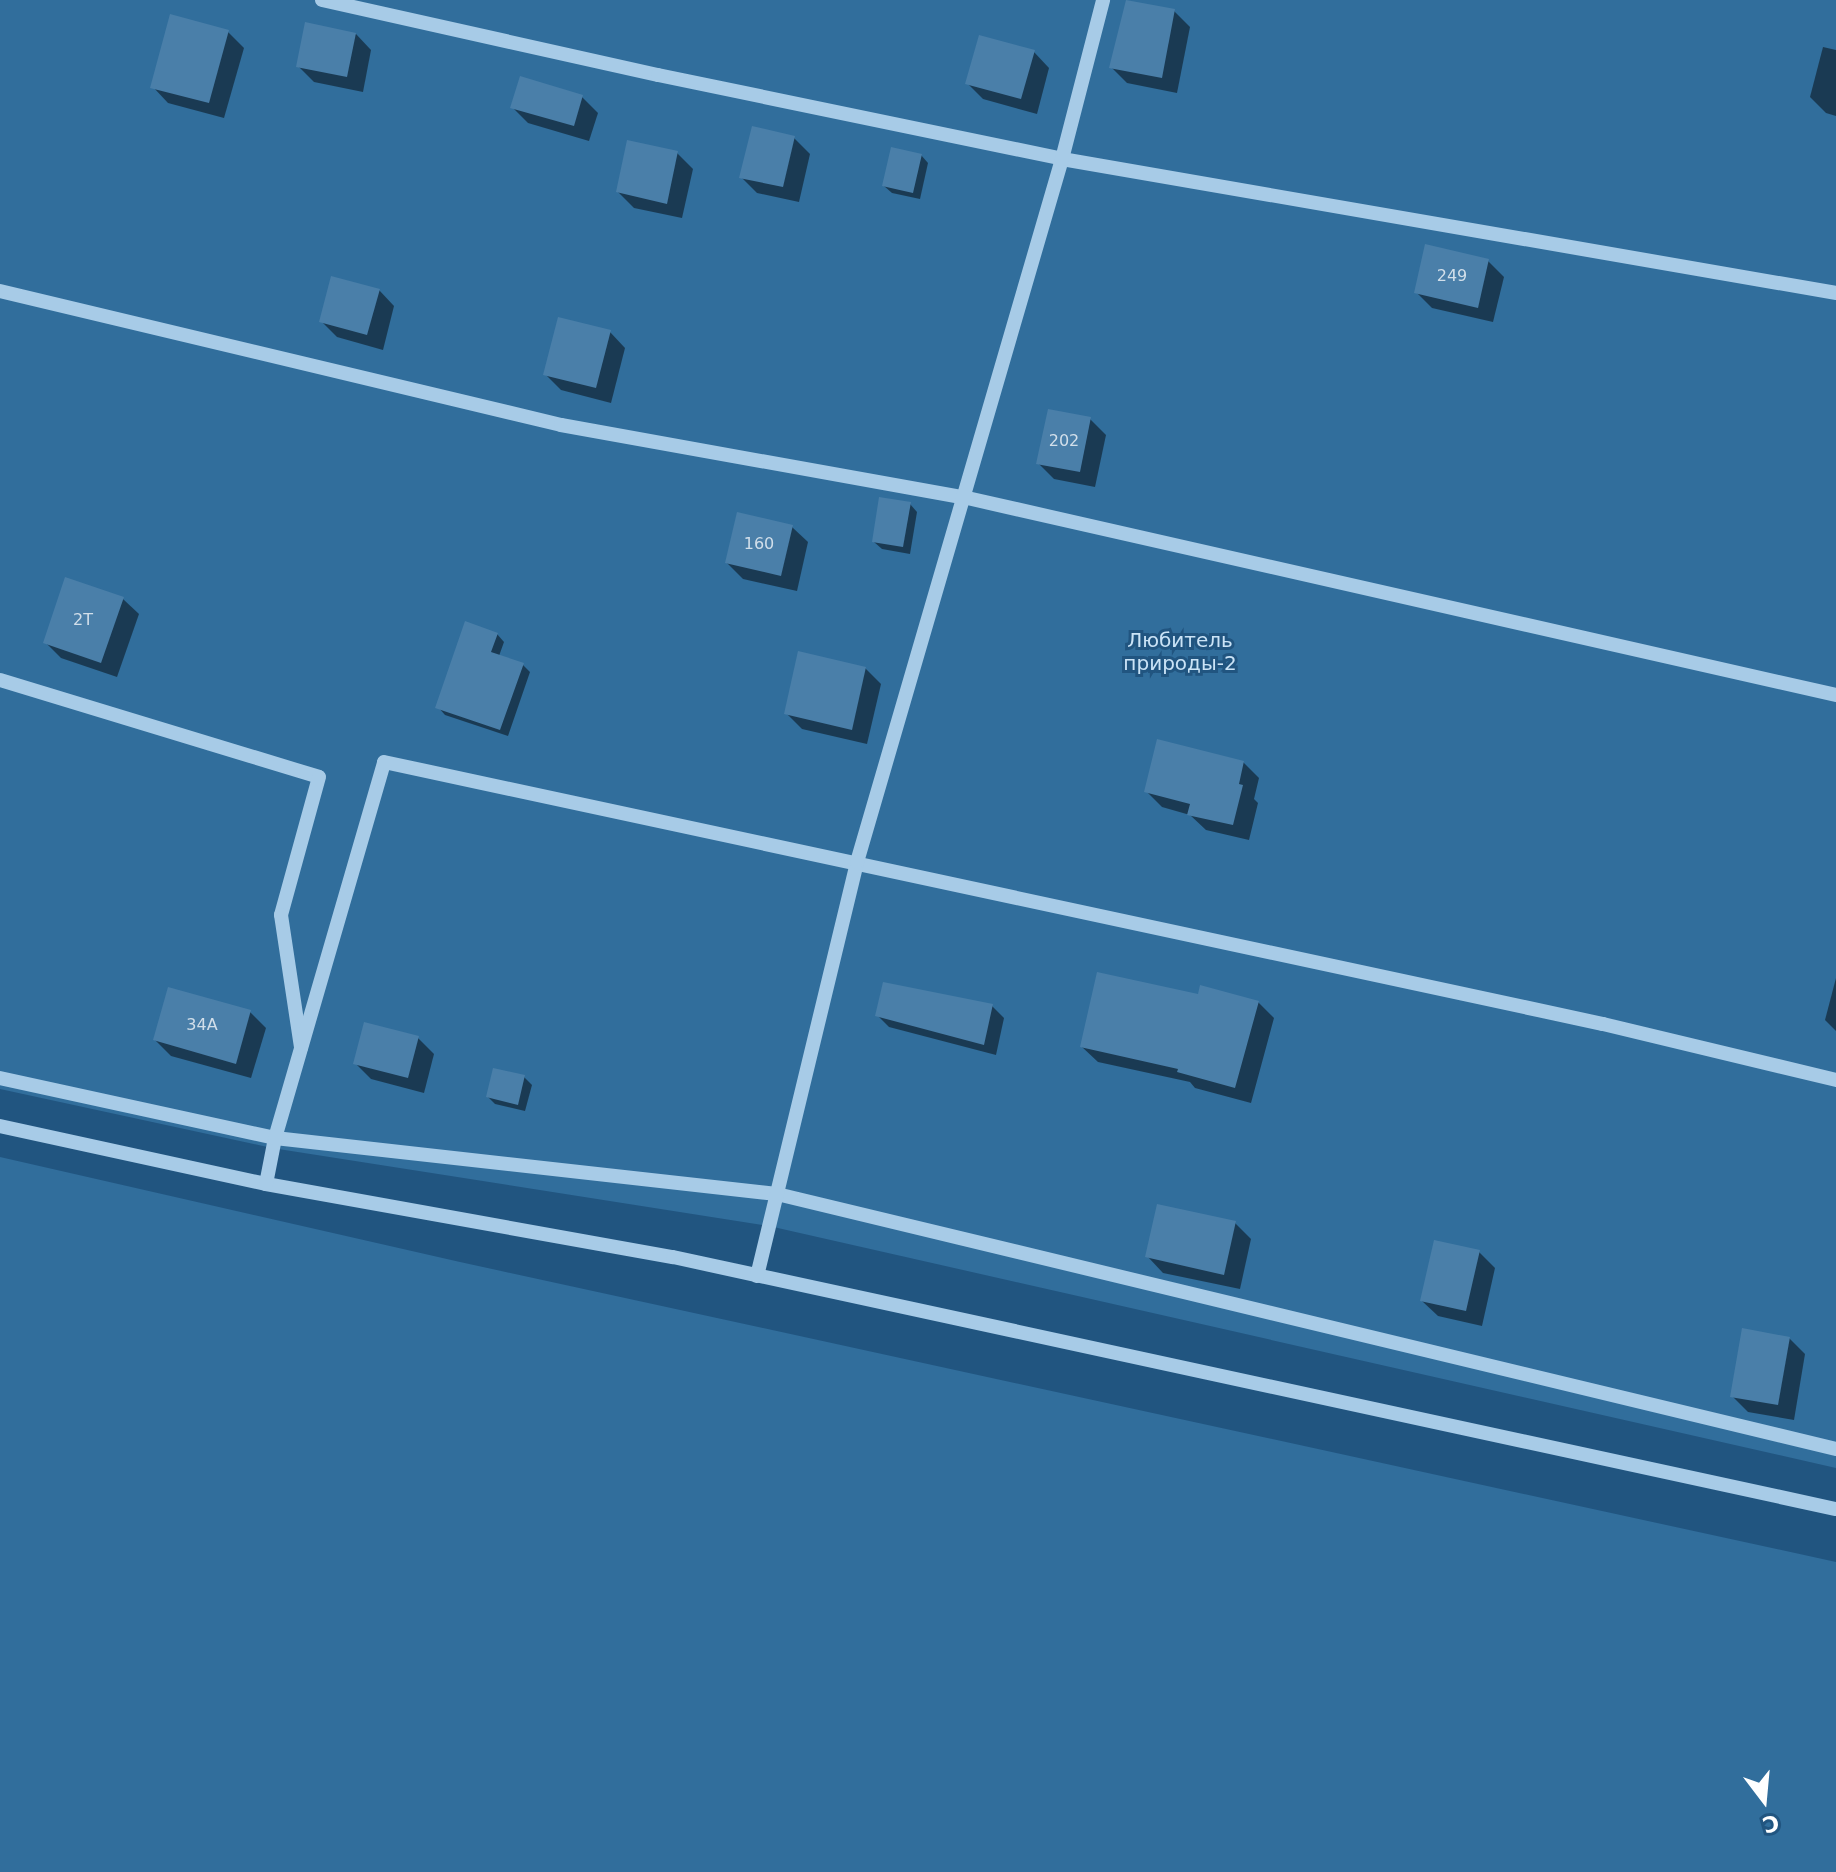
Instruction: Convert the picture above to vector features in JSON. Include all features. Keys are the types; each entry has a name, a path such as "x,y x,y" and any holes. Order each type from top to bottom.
{"street":[{"path":"322,0 658,75 1062,159 1836,293"},
{"path":"757,1276 857,862 1062,159 1103,0"},
{"path":"0,291 561,425 963,497 1836,695"},
{"path":"0,680 319,777 281,915 301,1052"},
{"path":"266,1184 275,1138 384,762 1603,1024 1836,1080"},
{"path":"0,1078 275,1138 777,1194 1836,1449"},
{"path":"0,1126 266,1184 673,1257 1836,1509"}],"green space":[{"name":"Любитель природы-2","path":"0,0 1836,0 1836,1468 769,1226 272,1148 0,1089"},
{"path":"0,1157 460,1262 1836,1562 1836,1872 0,1872"}],"building":[{"path":"1126,0 1175,9 1162,78 1109,68"},
{"path":"170,14 229,30 209,103 150,88"},
{"path":"305,22 356,33 347,77 296,67"},
{"path":"979,35 1035,50 1021,99 965,84"},
{"path":"520,76 583,95 574,126 510,108"},
{"path":"752,126 795,136 783,187 739,178"},
{"path":"627,140 678,151 667,204 616,192"},
{"path":"891,147 922,154 913,193 882,186"},
{"path":"1425,244 1489,259 1478,308 1414,293"},
{"path":"331,276 380,289 367,335 319,322"},
{"path":"558,317 611,330 596,388 543,375"},
{"path":"1048,409 1091,417 1080,472 1036,464"},
{"path":"879,497 911,502 903,547 872,542"},
{"path":"737,512 793,525 781,576 725,563"},
{"path":"65,577 124,597 101,663 43,643"},
{"path":"465,621 498,633 491,652 524,663 500,730 435,708"},
{"path":"798,651 866,667 852,730 784,714"},
{"path":"1157,739 1244,761 1239,784 1243,785 1233,825 1187,815 1190,804 1144,792"},
{"path":"1097,972 1198,994 1200,985 1259,1001 1235,1088 1177,1072 1178,1069 1080,1047"},
{"path":"883,982 993,1004 984,1045 875,1016"},
{"path":"168,987 251,1010 236,1064 153,1040"},
{"path":"364,1022 419,1036 408,1078 353,1064"},
{"path":"493,1068 525,1075 518,1105 486,1097"},
{"path":"1157,1204 1236,1221 1224,1275 1145,1257"},
{"path":"1434,1240 1480,1250 1466,1311 1420,1301"},
{"path":"1742,1328 1790,1337 1778,1405 1730,1397"}]}
